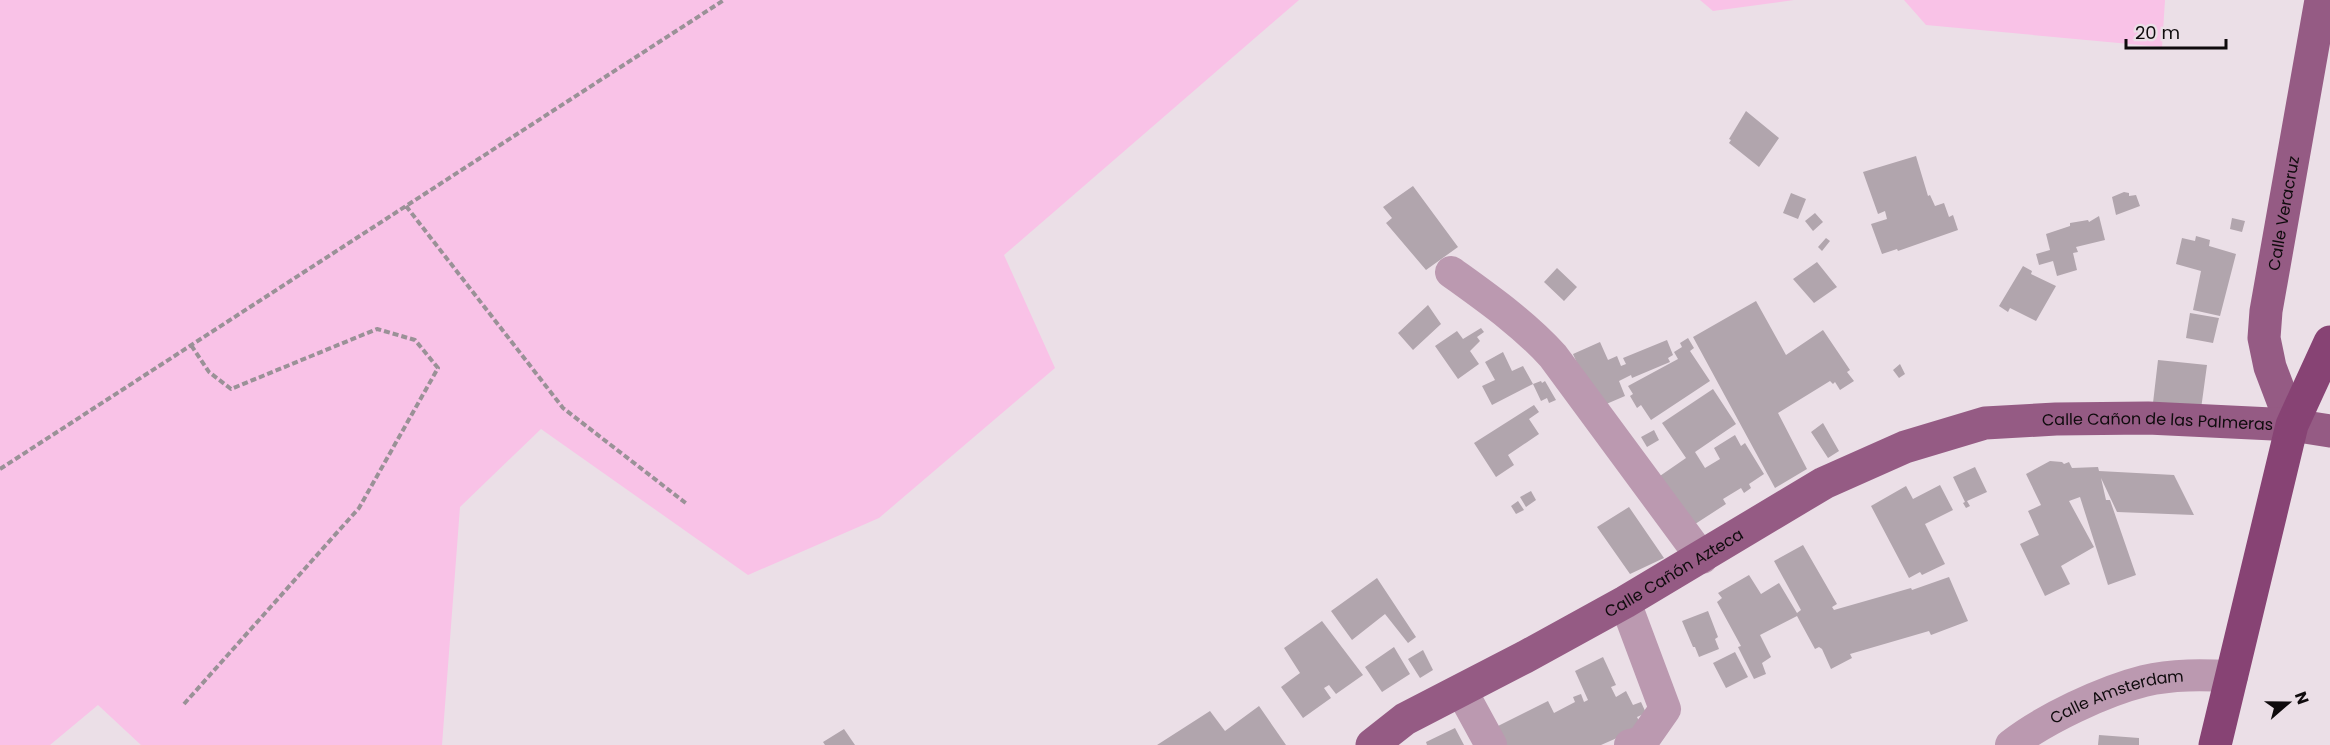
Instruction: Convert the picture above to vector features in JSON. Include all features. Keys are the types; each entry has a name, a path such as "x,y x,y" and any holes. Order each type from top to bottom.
{"highway":[{"path":"2215,745 2292,425 2330,342"}],"main road":[{"name":"Calle Veracruz","path":"2292,425 2270,367 2264,338 2266,311 2321,0"},
{"name":"Calle Cañon de las Palmeras","path":"1985,423 2056,419 2148,418 2292,425 2330,430"},
{"name":"Calle Cañón Azteca","path":"1372,745 1405,719 1625,602 1824,483 1905,447 1985,423"}],"street":[{"path":"1451,272 1513,316 1553,356 1702,558"},
{"path":"1625,602 1665,709 1642,742 1630,745"},
{"name":"Calle Amsterdam","path":"2011,745 2060,715 2094,699 2144,681 2185,675 2232,676"},
{"path":"1461,690 1491,745"}],"path":[{"path":"0,469 724,0"},
{"path":"406,206 563,408 687,504"},
{"path":"184,704 359,508 438,368 415,340 377,329 231,388 209,372 191,345"}],"shaded area":[{"path":"0,0 1299,0 1004,255 1055,368 879,518 748,575 541,429 460,507 442,745 141,745 98,705 50,745 0,745"},
{"path":"1700,0 1794,0 1713,11"},
{"path":"1904,0 2165,0 2162,47 1926,25"}],"building":[{"path":"1746,111 1779,138 1759,167 1729,143 1731,140 1729,139"},
{"path":"1916,156 1928,196 1930,195 1935,206 1944,203 1949,217 1953,215 1958,230 1898,251 1897,249 1882,254 1871,224 1887,219 1885,211 1878,214 1863,172"},
{"path":"1413,186 1458,247 1426,270 1386,223 1392,218 1383,207"},
{"path":"2124,192 2129,193 2129,196 2136,195 2140,206 2116,215 2112,197"},
{"path":"1791,193 1806,199 1798,219 1783,213"},
{"path":"1815,213 1823,222 1813,231 1805,221"},
{"path":"2099,216 2105,240 2076,247 2078,252 2073,253 2077,270 2057,276 2053,261 2039,265 2036,254 2050,250 2046,234 2070,226 2070,223 2088,220 2089,222"},
{"path":"2232,218 2245,221 2242,232 2230,229"},
{"path":"2196,236 2210,240 2209,246 2236,254 2220,316 2193,310 2201,271 2176,264 2182,238 2195,241"},
{"path":"1826,238 1830,241 1822,251 1818,247"},
{"path":"1817,262 1837,287 1814,303 1793,279"},
{"path":"2023,266 2032,271 2031,274 2056,286 2036,321 2010,308 2008,312 1999,306"},
{"path":"1557,268 1577,287 1564,301 1544,282"},
{"path":"1756,301 1786,355 1823,330 1850,370 1847,372 1854,381 1840,390 1835,382 1833,384 1830,381 1778,413 1807,469 1775,488 1693,337"},
{"path":"1428,305 1441,324 1413,350 1398,333"},
{"path":"2190,313 2219,318 2213,343 2186,338"},
{"path":"1481,328 1484,332 1477,337 1480,341 1470,351 1479,364 1458,379 1435,346 1457,331 1463,339"},
{"path":"1688,338 1694,348 1690,351 1710,381 1651,420 1641,405 1637,408 1630,396 1633,394 1628,386 1678,359 1674,352 1682,347 1680,343"},
{"path":"1667,340 1673,355 1668,358 1670,362 1619,381 1625,396 1597,408 1573,354 1600,342 1608,360 1617,356 1621,366 1626,364 1623,358"},
{"path":"1503,352 1512,371 1523,366 1533,384 1492,405 1482,386 1495,380 1485,362"},
{"path":"2158,360 2207,365 2201,409 2153,403"},
{"path":"1900,364 1905,374 1899,378 1893,370"},
{"path":"1541,381 1542,383 1545,381 1556,400 1549,403 1547,398 1541,401 1533,384"},
{"path":"1713,389 1736,424 1695,452 1705,468 1720,459 1714,448 1735,435 1741,446 1745,443 1764,474 1749,484 1751,488 1744,493 1741,488 1723,499 1726,504 1689,528 1657,478 1686,458 1662,423"},
{"path":"1534,405 1539,412 1529,419 1539,434 1508,455 1514,465 1496,477 1474,443"},
{"path":"1823,423 1839,451 1828,458 1811,432"},
{"path":"1654,430 1659,440 1647,447 1641,437"},
{"path":"2050,461 2064,464 2069,462 2072,468 2098,467 2099,471 2174,475 2194,515 2117,512 2101,478 2106,500 2110,500 2136,575 2108,585 2080,497 2069,501 2094,547 2061,566 2070,584 2045,596 2020,544 2039,535 2028,511 2041,505 2026,474"},
{"path":"1975,467 1987,492 1967,501 1970,506 1966,508 1953,477"},
{"path":"1940,485 1953,510 1925,524 1945,564 1922,575 1920,572 1909,578 1871,506 1906,486 1913,499"},
{"path":"1531,491 1536,500 1526,507 1520,497"},
{"path":"1518,501 1524,510 1516,514 1511,506"},
{"path":"1629,507 1664,558 1630,574 1597,527"},
{"path":"1803,545 1837,604 1832,607 1834,610 1911,588 1912,590 1949,577 1968,621 1931,635 1929,631 1850,654 1852,658 1831,669 1822,649 1819,647 1815,649 1797,616 1760,635 1771,657 1762,663 1766,674 1754,679 1738,647 1741,646 1717,602 1722,598 1718,593 1749,575 1761,594 1779,583 1797,613 1801,610 1774,561"},
{"path":"1377,578 1416,637 1408,643 1385,614 1352,640 1331,611"},
{"path":"1708,611 1718,637 1715,639 1719,649 1699,657 1682,621"},
{"path":"1322,621 1363,675 1336,694 1329,685 1324,688 1331,698 1303,718 1281,687 1300,673 1284,648"},
{"path":"1394,647 1410,674 1382,692 1365,667"},
{"path":"1423,650 1433,670 1420,678 1408,659"},
{"path":"1735,652 1748,677 1726,688 1713,663"},
{"path":"1603,657 1616,685 1611,687 1616,697 1626,691 1633,705 1641,702 1646,713 1637,717 1642,727 1601,745 1491,745 1484,733 1548,701 1554,713 1575,702 1573,697 1581,694 1584,702 1588,700 1575,671"},
{"path":"1259,706 1286,745 1157,745 1210,711 1225,731"},
{"path":"1455,728 1464,745 1427,745 1426,742"},
{"path":"844,729 855,745 825,745 823,742"},
{"path":"2099,735 2139,738 2139,745 2098,745"}]}
